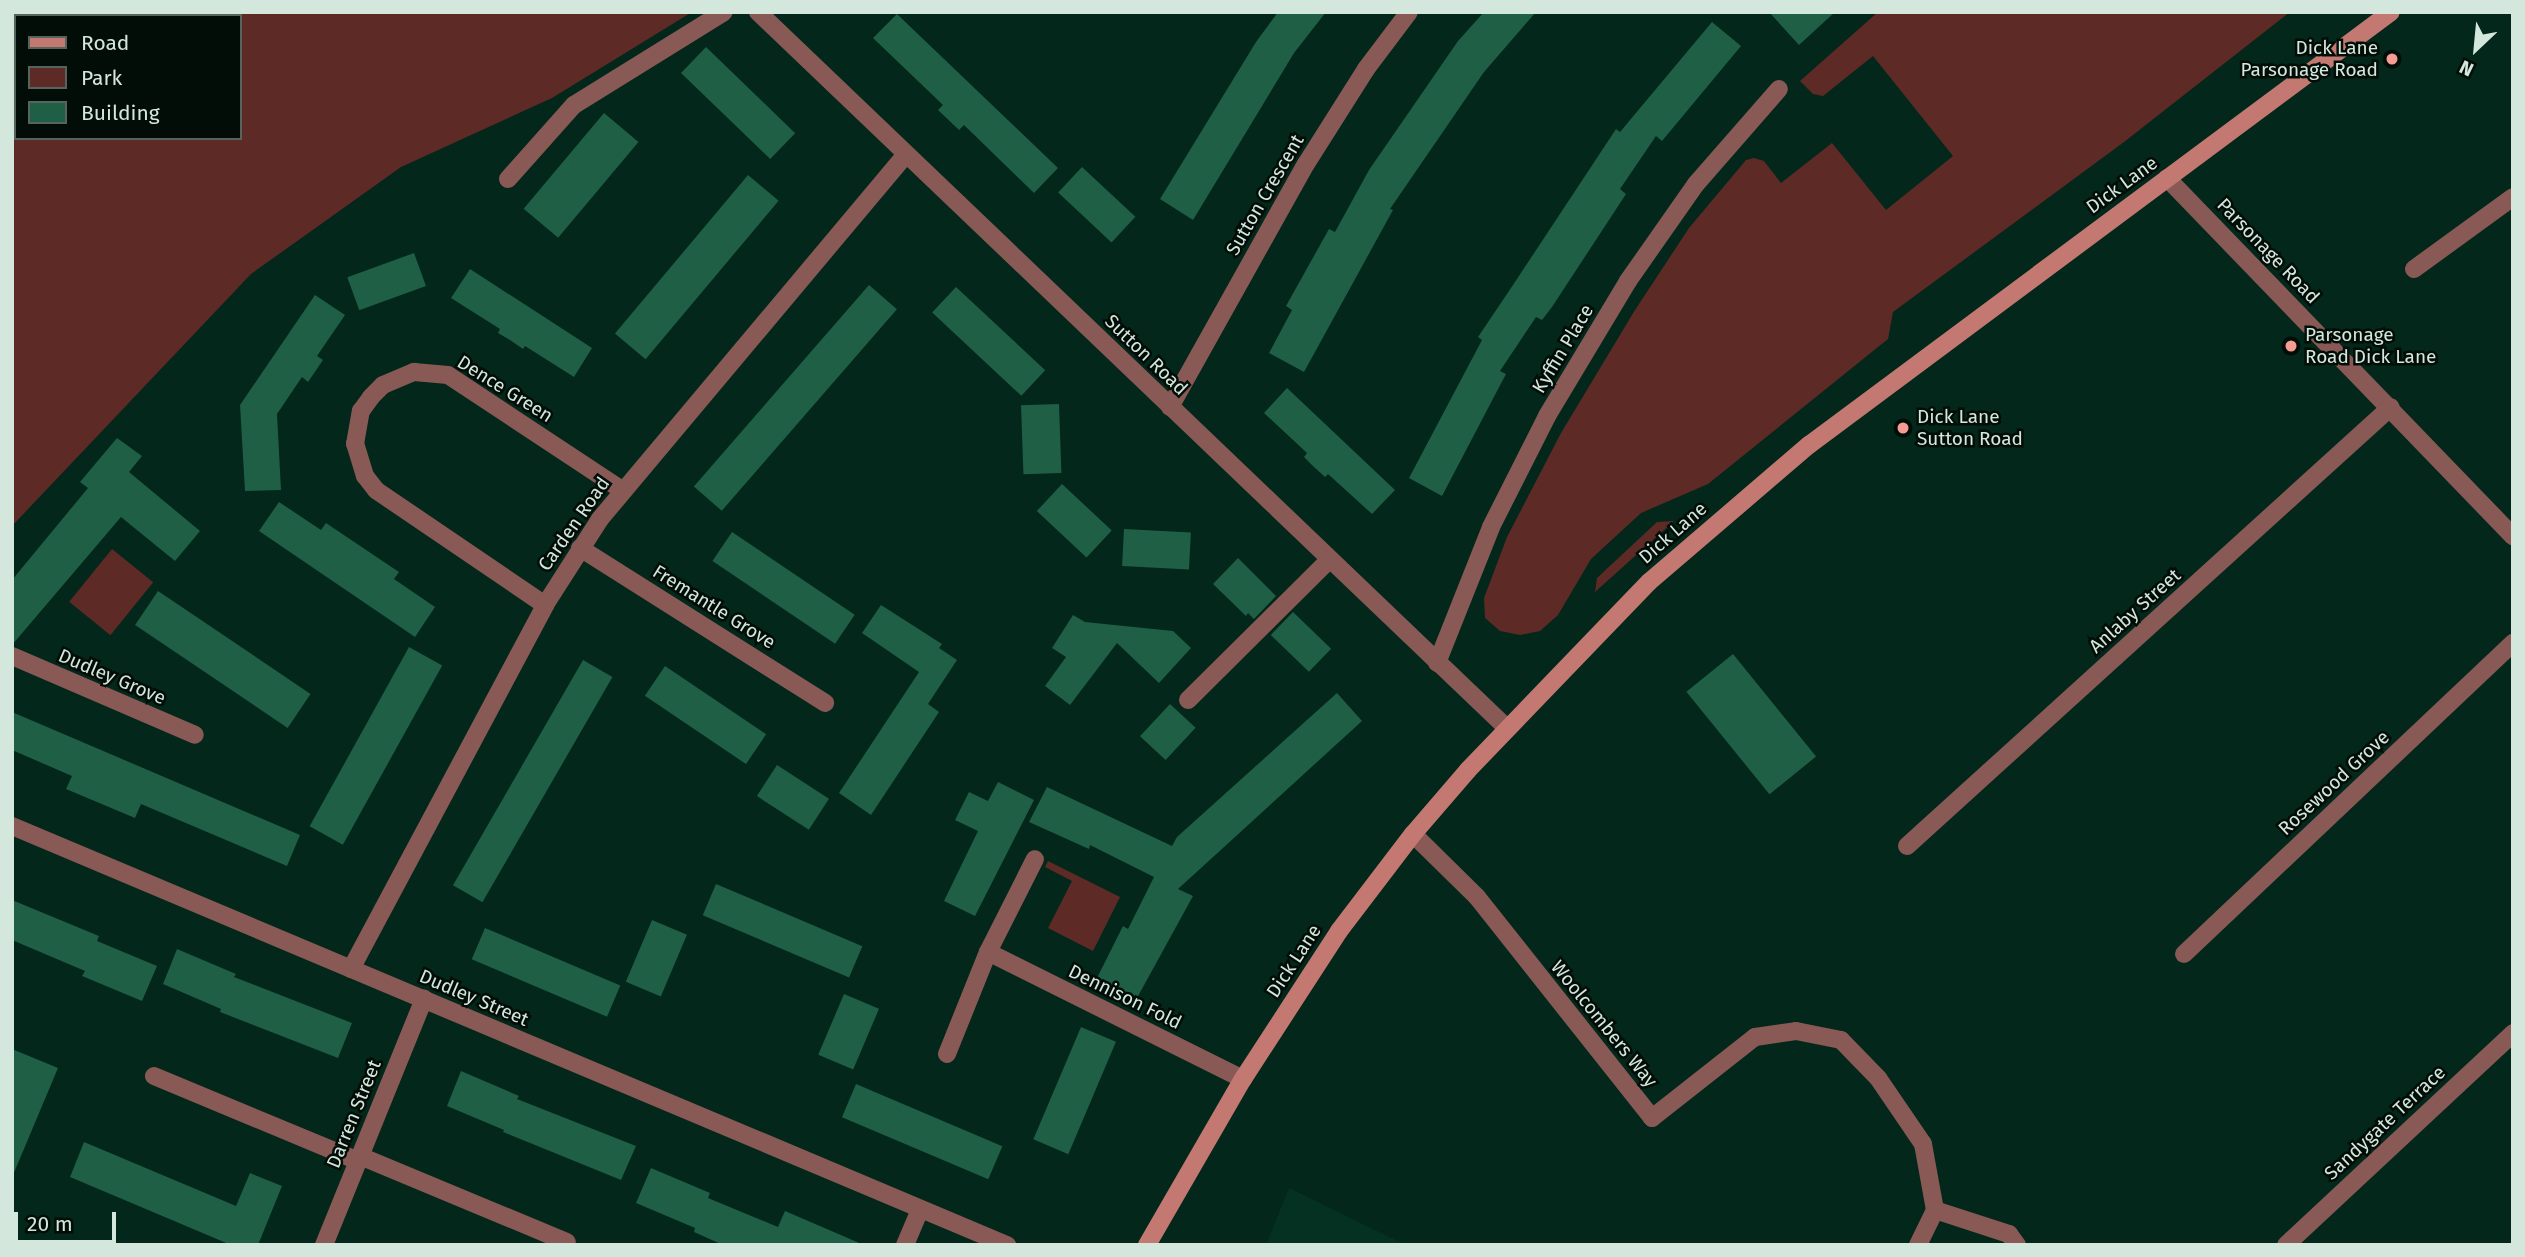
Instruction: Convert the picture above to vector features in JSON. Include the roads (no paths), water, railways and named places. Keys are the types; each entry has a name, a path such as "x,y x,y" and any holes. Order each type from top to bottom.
{"street":[{"path":"508,179 574,105 724,12"},
{"name":"Sutton Road","path":"758,12 1507,728"},
{"name":"Sutton Crescent","path":"1170,407 1306,164 1366,69 1409,12"},
{"name":"Dick Lane","path":"1147,1245 1243,1079 1339,931 1413,834 1507,728 1649,582 1809,445 2391,12"},
{"name":"Kyffin Place","path":"1437,663 1491,527 1547,416 1628,281 1696,184 1779,89"},
{"name":"Carden Road","path":"351,969 545,605 580,548 622,490 906,154"},
{"name":"Parsonage Road","path":"2167,178 2513,536"},
{"path":"2414,269 2513,197"},
{"name":"Dence Green","path":"545,605 376,490 362,469 355,444 362,411 371,397 383,385 406,374 431,372 448,375 622,490"},
{"name":"Anlaby Street","path":"1907,846 2391,407"},
{"name":"Fremantle Grove","path":"580,548 825,703"},
{"path":"1188,700 1329,560"},
{"name":"Rosewood Grove","path":"2184,954 2513,643"},
{"name":"Dudley Grove","path":"12,656 195,735"},
{"name":"Dudley Street","path":"12,826 1007,1245"},
{"name":"Woolcombers Way","path":"1413,834 1477,897 1652,1118 1755,1037 1796,1031 1841,1040 1878,1078 1923,1144 1935,1210"},
{"path":"947,1054 988,952 1035,859"},
{"name":"Dennison Fold","path":"988,952 1243,1079"},
{"name":"Darren Street","path":"324,1245 424,999"},
{"name":"Sandygate Terrace","path":"2286,1245 2513,1033"},
{"path":"154,1076 567,1242"},
{"path":"905,1245 920,1210"},
{"path":"1918,1245 1935,1210 2009,1234 2017,1245"}],"place":[{"name":"Dick Lane Parsonage Road","path":"2392,59"},
{"name":"Parsonage Road Dick Lane","path":"2291,346"},
{"name":"Dick Lane Sutton Road","path":"1903,428"}]}
